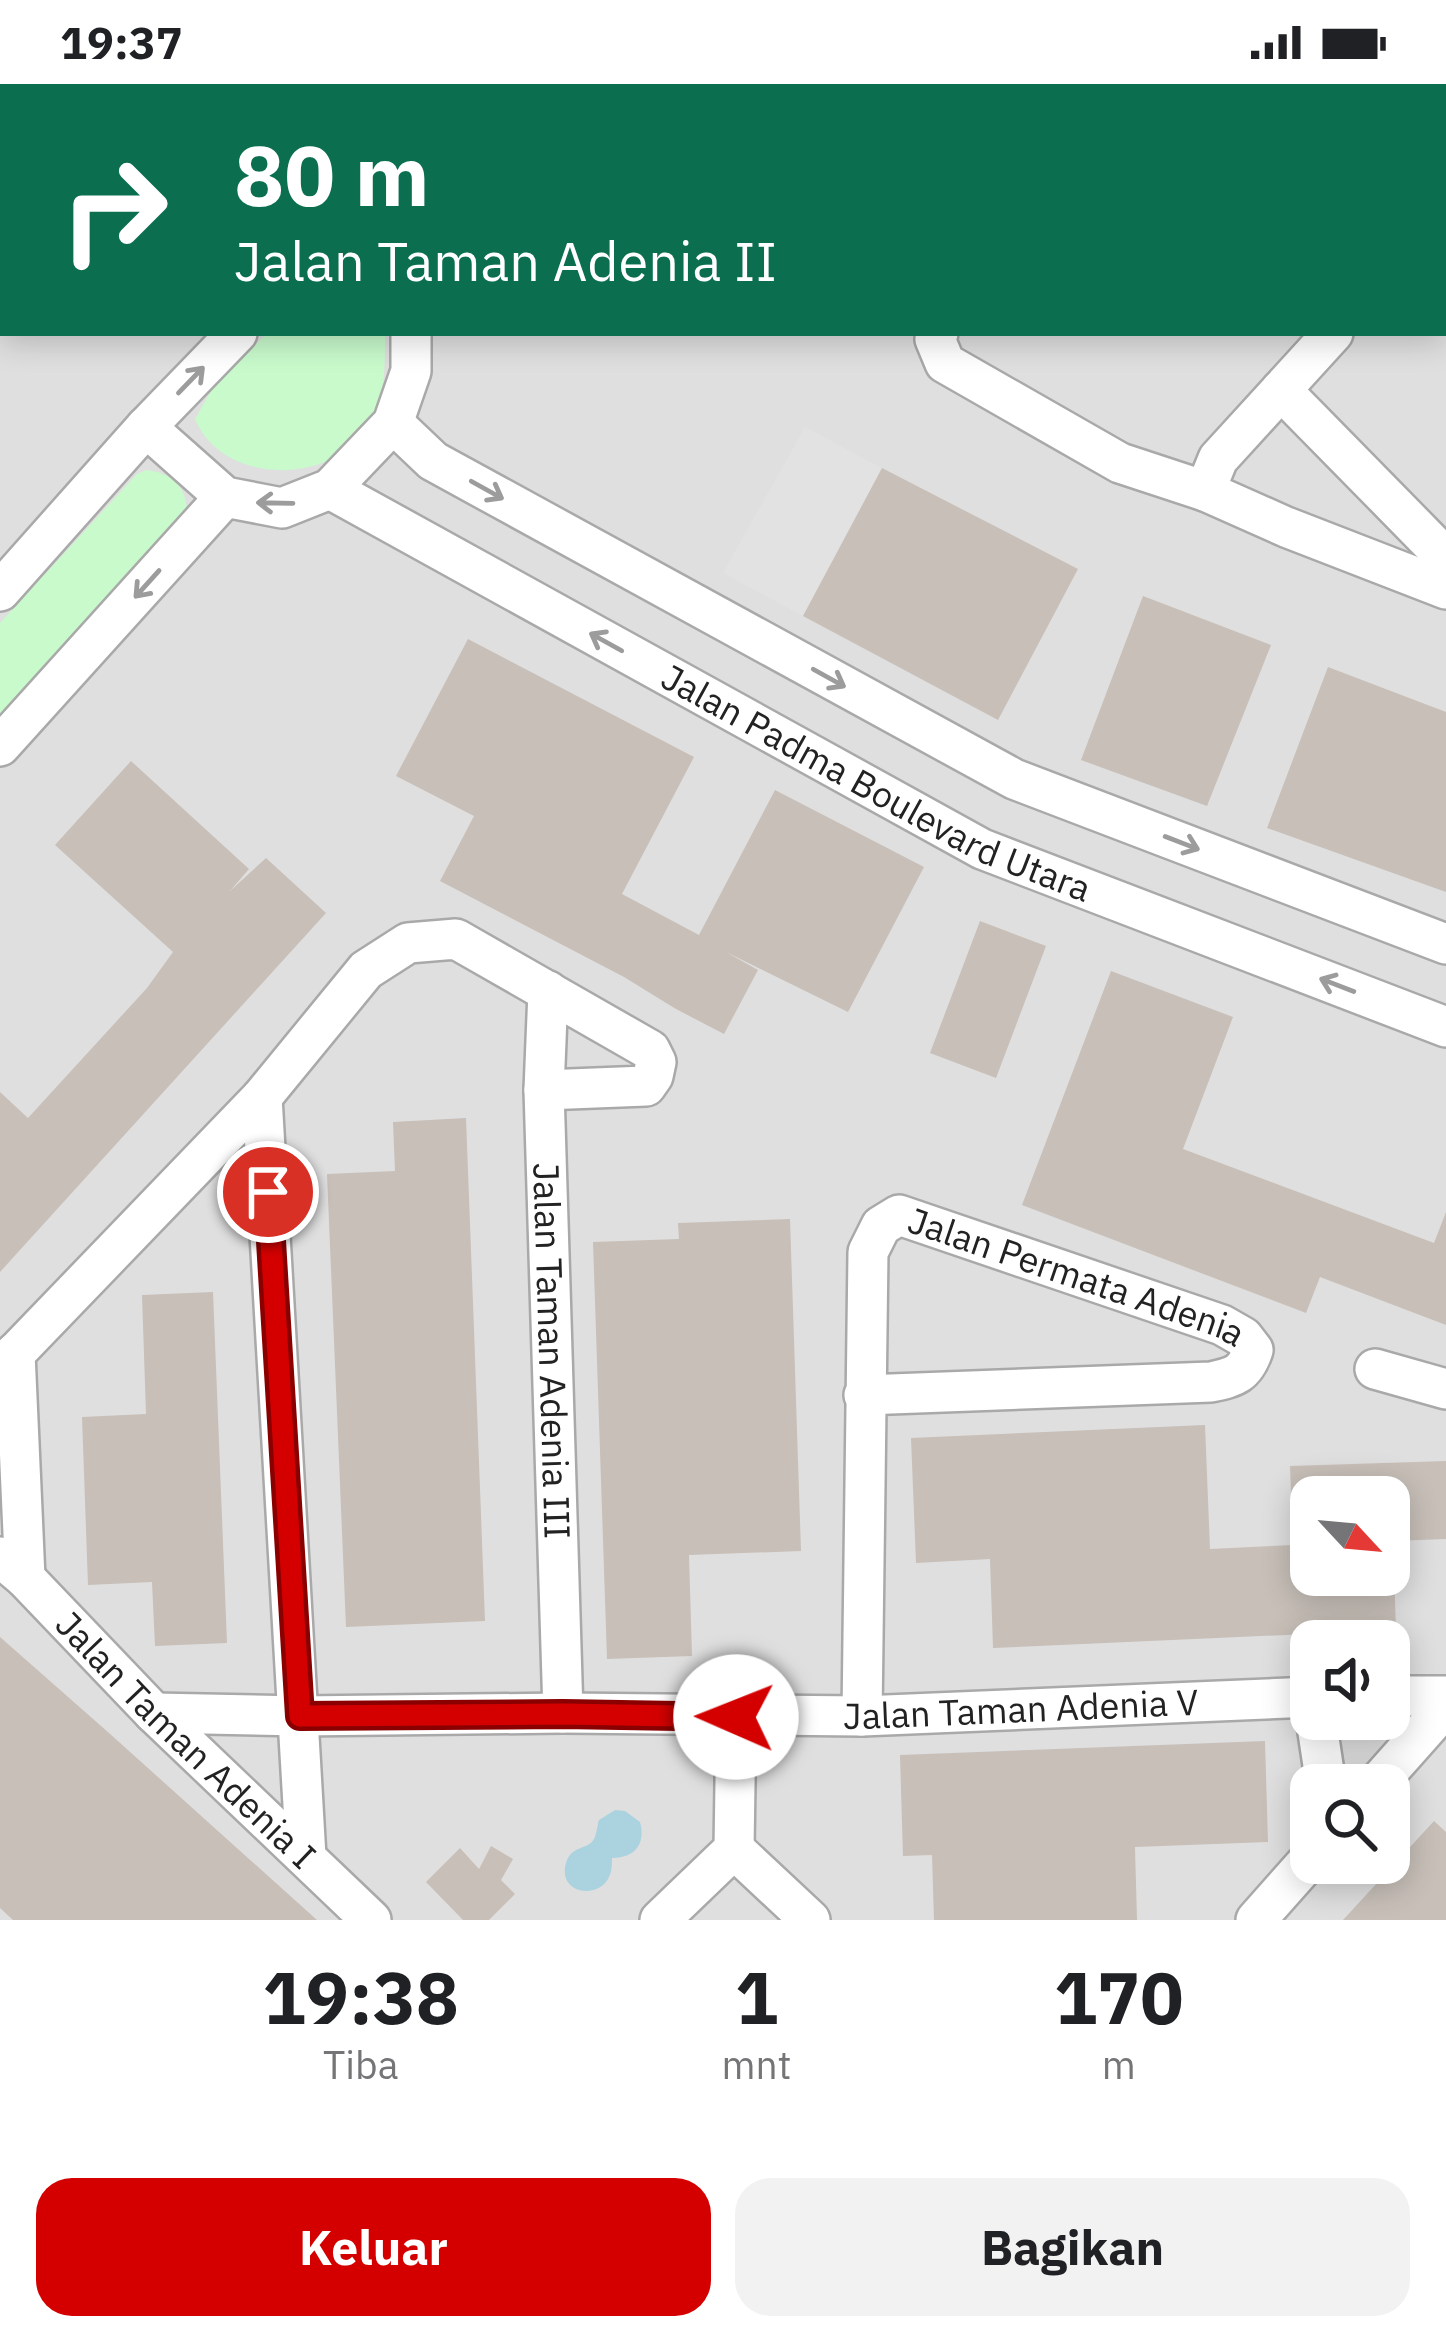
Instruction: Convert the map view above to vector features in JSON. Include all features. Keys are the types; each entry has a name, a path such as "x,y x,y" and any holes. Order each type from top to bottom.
{"street":[{"path":"0,591 234,336"},
{"path":"146,427 225,497 282,508 330,489 393,423 411,371 411,336"},
{"path":"936,336 945,362 1120,464 1205,491 1446,589"},
{"path":"1205,491 1218,459 1330,336"},
{"path":"1281,390 1446,558"},
{"name":"Jalan Padma Boulevard Utara","path":"393,423 433,460 1014,779 1446,944"},
{"name":"Jalan Padma Boulevard Utara","path":"330,489 982,850 1446,1027"},
{"path":"0,746 225,497"},
{"path":"12,1567 8,1361 262,1097 366,970 408,943 456,939 650,1050 656,1062 646,1086 544,1090"},
{"name":"Jalan Taman Adenia III","path":"548,991 544,1090 563,1714"},
{"path":"262,1097 306,1857"},
{"name":"Jalan Permata Adenia","path":"862,1716 864,1395 868,1252 881,1226 899,1215 1222,1325 1243,1337 1253,1350 1248,1366 1231,1378 1211,1382 864,1395"},
{"path":"1375,1369 1446,1388"},
{"name":"Jalan Taman Adenia I","path":"12,1567 154,1713 371,1920"},
{"path":"1410,1696 1446,1696"},
{"name":"Jalan Taman Adenia V","path":"154,1713 862,1716 1290,1698"},
{"path":"1395,1764 1446,1706"},
{"path":"660,1920 734,1849 736,1717"},
{"path":"734,1849 810,1920"},
{"path":"1256,1920 1290,1882"}],"shaded area":[{"path":"0,336 1446,336 1446,1920 0,1920"},
{"path":"805,427 882,468 803,616 723,573"}],"green space":[{"path":"264,336 385,336 379,404 369,426 352,446 305,468 253,466 229,457 209,441 195,419 212,389"},
{"path":"146,470 175,482 184,494 187,511 0,717 0,623 137,474"}],"water":[{"path":"615,1810 640,1822 640,1843 633,1852 612,1858 611,1872 597,1889 573,1887 565,1873 569,1857 591,1843 599,1820"}],"building":[{"path":"882,468 1078,569 998,720 803,616"},
{"path":"1143,596 1271,645 1207,806 1081,760"},
{"path":"468,639 694,757 622,894 699,935 775,790 924,867 848,1012 726,952 758,970 724,1034 440,881 474,816 396,776"},
{"path":"1328,667 1446,712 1446,892 1267,828"},
{"path":"131,761 249,869 230,891 266,858 326,913 0,1272 0,1092 28,1118 147,988 173,952 55,845"},
{"path":"980,921 1046,946 996,1078 930,1053"},
{"path":"1111,971 1233,1017 1183,1149 1434,1243 1446,1212 1446,1325 1320,1277 1306,1313 1022,1205"},
{"path":"466,1118 485,1621 346,1627 327,1174 395,1171 393,1122"},
{"path":"790,1219 801,1551 689,1555 692,1656 607,1659 593,1242 679,1239 678,1223"},
{"path":"213,1292 227,1643 155,1646 152,1582 88,1585 82,1417 146,1414 142,1295"},
{"path":"1205,1425 1210,1549 1290,1545 1290,1596 1395,1596 1396,1620 1290,1620 1290,1635 993,1648 990,1559 916,1563 911,1438"},
{"path":"1446,1461 1446,1539 1410,1540 1410,1476 1290,1476 1290,1466"},
{"path":"0,1637 317,1920 13,1920 0,1908"},
{"path":"1265,1741 1268,1842 1135,1847 1137,1920 934,1920 932,1855 903,1856 900,1755"},
{"path":"1434,1821 1446,1832 1446,1920 1343,1920 1376,1884 1410,1884 1410,1847"},
{"path":"491,1846 513,1859 501,1880 515,1894 489,1920 463,1920 426,1882 460,1848 479,1869"}],"route":[{"path":"268,1192 300,1716 736,1717"}]}
